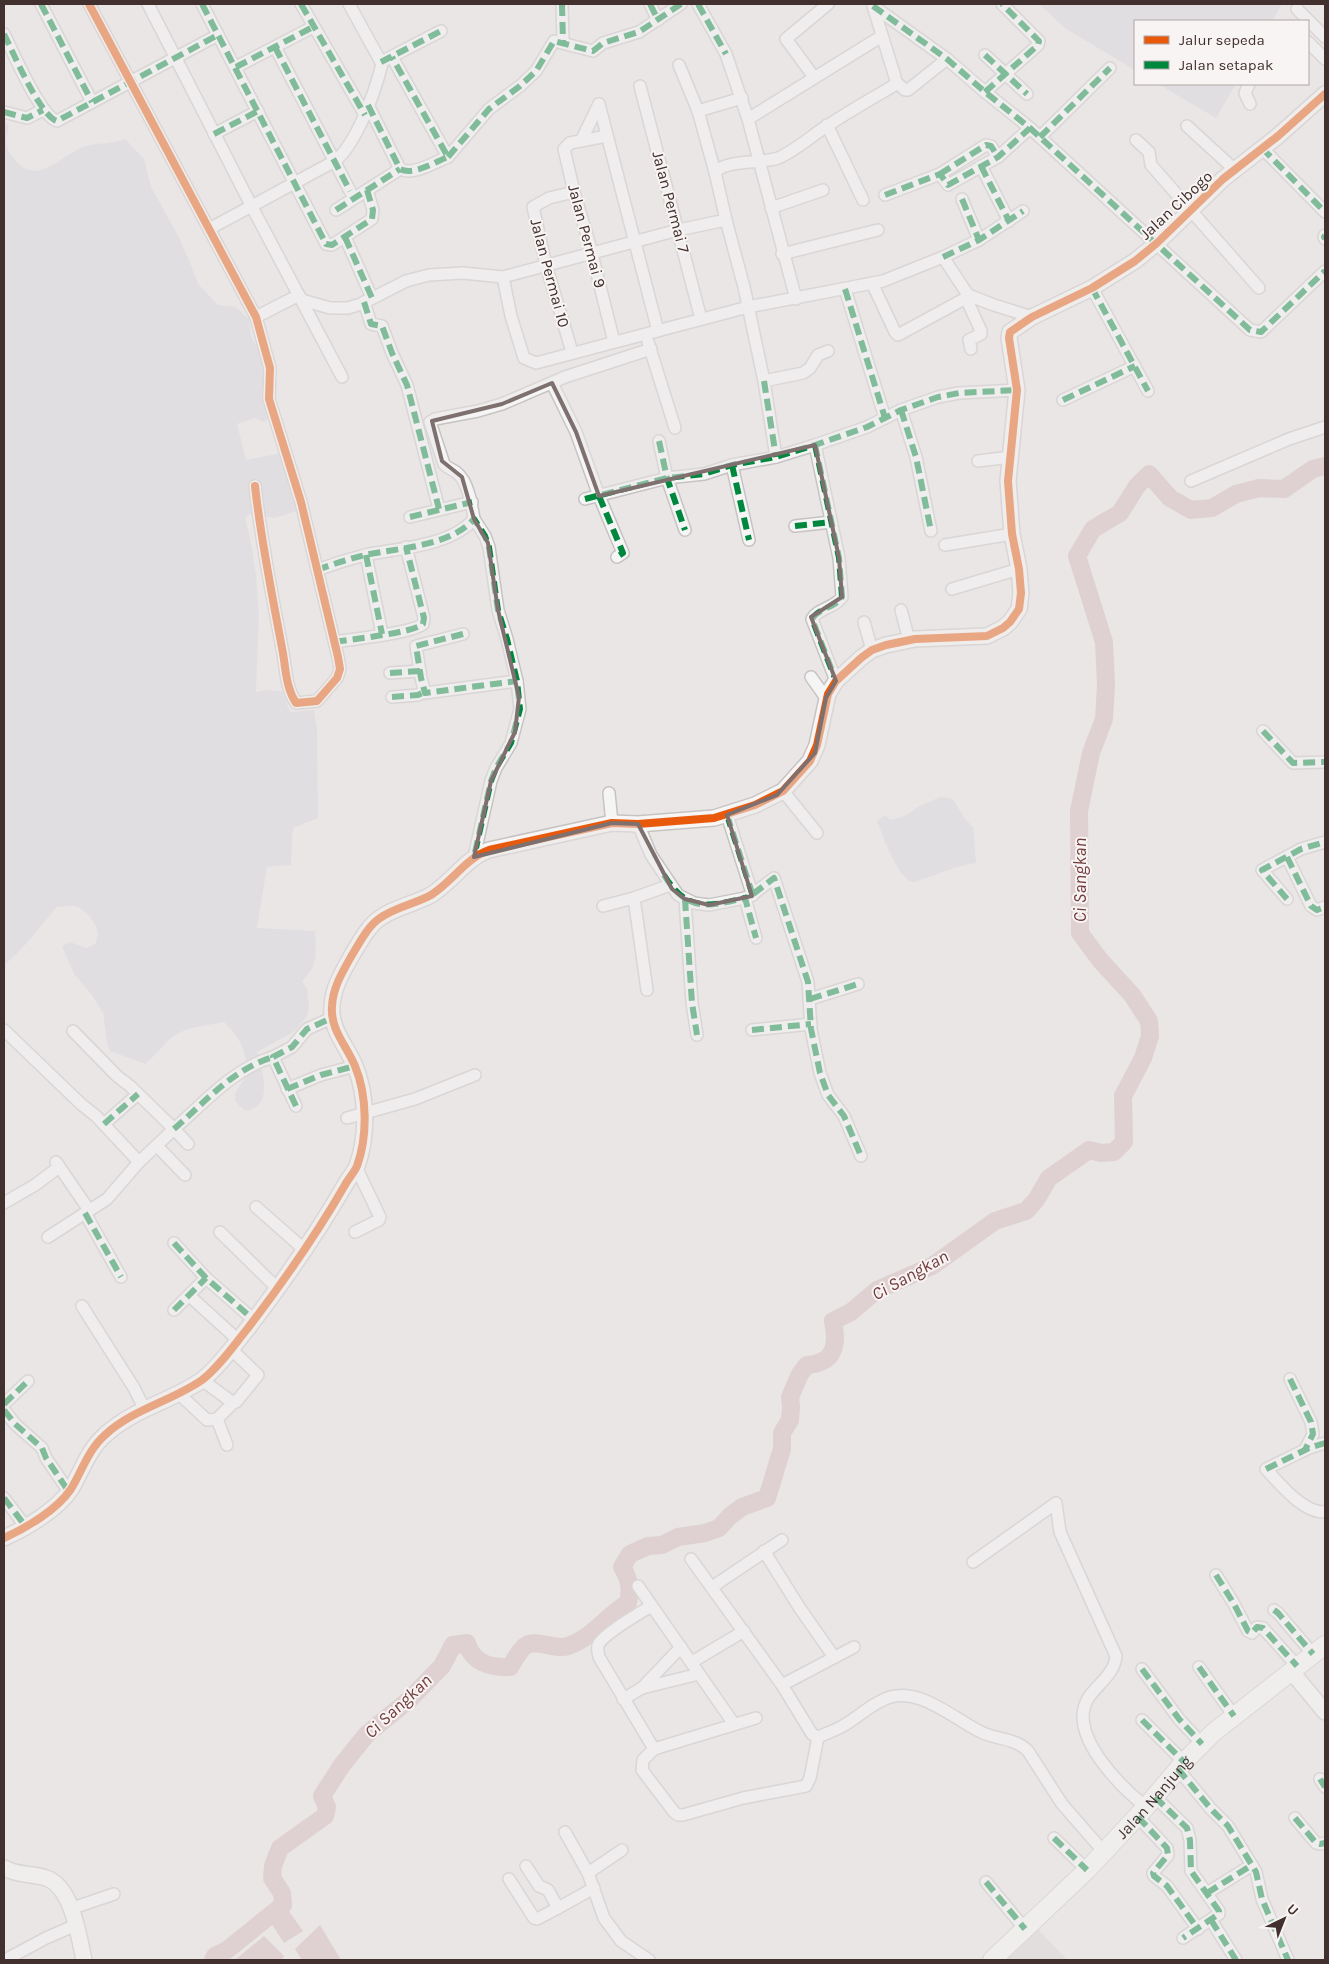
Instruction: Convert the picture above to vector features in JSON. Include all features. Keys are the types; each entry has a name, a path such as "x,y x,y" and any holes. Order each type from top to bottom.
{"main road":[{"name":"Jalan Nanjung","path":"992,1960 1087,1870 1202,1744 1234,1716 1319,1649"}],"street":[{"path":"41,4 92,102"},
{"path":"89,4 256,316 270,368 269,399 301,502 340,669 337,678 317,701 296,703 289,693 261,540 255,486"},
{"path":"148,4 342,377"},
{"path":"202,4 326,244 332,245 369,221 374,215 367,190"},
{"path":"301,4 313,27 366,110 400,169 404,171 414,170 448,157 489,109 520,86 536,71 552,42 556,40 583,50 593,51 603,43 632,36 681,4"},
{"path":"209,229 335,161 349,144 366,110 381,62 348,4"},
{"path":"562,4 563,42"},
{"path":"650,4 658,20"},
{"path":"698,4 720,41 742,98 782,254 796,299"},
{"path":"814,77 786,39 828,4"},
{"path":"985,92 1038,45 1039,42 1002,4"},
{"path":"871,5 896,82 905,90 908,90 946,59"},
{"path":"871,5 946,59 1030,128 1250,330 1260,332 1325,270"},
{"path":"1297,8 1309,20"},
{"path":"1309,20 1325,37"},
{"path":"236,67 313,27"},
{"path":"381,62 441,31"},
{"path":"4,34 43,110 57,121 218,35"},
{"path":"748,119 882,36"},
{"path":"1309,43 1325,59"},
{"path":"275,47 350,191"},
{"path":"985,55 1027,94"},
{"path":"392,57 448,157"},
{"path":"679,65 698,111 737,260 764,381 776,457"},
{"path":"1040,137 1110,68"},
{"path":"715,172 717,169 732,164 765,161 781,156 827,125 893,86 896,82"},
{"path":"1249,85 1245,93 1250,104"},
{"name":"Jalan Permai 7","path":"640,86 701,319"},
{"path":"698,111 742,98"},
{"name":"Jalan Cibogo","path":"1017,390 1009,335 1014,329 1032,317 1092,288 1136,261 1235,170 1324,99"},
{"name":"Jalan Permai 9","path":"581,141 599,104 607,136 581,141 570,143 564,149 614,342"},
{"path":"4,112 26,118 43,110"},
{"path":"214,134 258,111"},
{"path":"827,125 863,200"},
{"path":"1188,126 1235,170"},
{"path":"940,174 948,185 998,157 1030,128"},
{"path":"607,136 658,331"},
{"path":"1136,140 1148,150 1151,165 1259,288"},
{"path":"885,195 940,174 986,145 991,146 998,157"},
{"path":"1262,148 1325,212"},
{"path":"981,166 1009,221"},
{"path":"336,210 400,169"},
{"path":"771,208 823,190"},
{"name":"Jalan Permai 10","path":"572,352 546,265 533,207 549,198 574,192"},
{"path":"962,199 979,240"},
{"path":"504,277 511,316 524,358 536,363 748,307 883,281 979,240 1023,211"},
{"path":"256,316 301,297 338,310 348,308 406,282 429,275 463,273 504,277 678,230 726,220"},
{"path":"782,254 878,230"},
{"path":"1325,234 1325,239"},
{"path":"345,237 368,300 371,324 382,326 407,385 439,509"},
{"path":"943,257 967,296 981,331 981,334 970,340 971,349"},
{"path":"872,283 898,335 967,296 1032,317"},
{"path":"1092,288 1148,391"},
{"path":"845,289 885,418"},
{"path":"645,333 676,428"},
{"path":"474,857 491,781 496,768 511,743 520,709 507,639 498,610 489,547 485,536 474,518 472,502 459,474 444,464 430,422 435,419 478,411 502,404 552,383 650,349"},
{"path":"764,381 804,373 810,368 818,355 828,351"},
{"path":"1063,400 1135,366"},
{"path":"552,383 576,432 599,496 623,553 617,557"},
{"path":"4,1538 26,1526 58,1503 69,1492 90,1451 114,1426 202,1380 235,1345 306,1251 356,1167 362,1146 366,1113 355,1066 341,1041 332,1018 332,996 358,945 372,924 385,914 411,905 431,894 458,873 474,857 502,847 612,824 638,824 714,818 750,808 783,791 802,772 815,753 826,698 836,680 854,663 872,650 909,640 932,637 987,636 1003,628 1019,609 1022,593 1012,534 1008,481 1017,390 959,393 938,397 901,410 867,427 815,446 776,457 732,465 704,474 667,478 585,499"},
{"path":"901,410 916,457 931,531"},
{"path":"1191,481 1289,439 1325,427"},
{"path":"658,440 667,478 685,530"},
{"path":"815,446 839,558 842,598 815,614 812,619 836,680"},
{"path":"978,461 1011,457"},
{"path":"732,465 749,540"},
{"path":"410,517 472,502"},
{"path":"317,570 366,555 434,542 466,527 474,518"},
{"path":"795,526 831,522"},
{"path":"945,545 1012,534"},
{"path":"335,642 420,626 424,621 406,547"},
{"path":"366,555 382,634"},
{"path":"952,589 1019,569"},
{"path":"901,610 909,640"},
{"path":"864,622 872,650"},
{"path":"424,692 417,645 463,634"},
{"path":"390,673 420,671"},
{"path":"811,677 826,698"},
{"path":"392,697 418,695 424,692 428,694 516,681"},
{"path":"1263,731 1293,762 1325,762"},
{"path":"783,791 817,833"},
{"path":"609,793 612,824"},
{"path":"727,815 750,892 756,938"},
{"path":"638,824 651,855 670,885 678,895 685,899 709,905 750,892 774,878 806,972 811,1024 820,1073 828,1095 844,1116 861,1156"},
{"path":"1287,899 1262,870 1301,849 1325,842"},
{"path":"1287,857 1311,906 1317,910 1325,907"},
{"path":"603,906 634,898 670,885"},
{"path":"634,898 647,990"},
{"path":"685,899 692,1003 697,1035"},
{"path":"810,999 858,984"},
{"path":"48,1238 107,1199 139,1162 240,1071 258,1061 273,1057 292,1047 307,1030 332,1018"},
{"path":"752,1030 811,1024"},
{"path":"4,1030 104,1124 139,1162"},
{"path":"73,1031 188,1144"},
{"path":"273,1057 296,1106"},
{"path":"287,1089 321,1075 355,1066"},
{"path":"347,1118 432,1093 474,1075"},
{"path":"104,1124 138,1094"},
{"path":"157,1146 185,1175"},
{"path":"4,1203 36,1185 57,1164 87,1211 121,1277"},
{"path":"355,1232 379,1220 380,1217 356,1167"},
{"path":"256,1207 306,1251"},
{"path":"220,1232 278,1289"},
{"path":"174,1243 206,1278 254,1320"},
{"path":"174,1310 206,1278"},
{"path":"178,1393 207,1420 217,1419 236,1402 258,1375 235,1345 193,1299"},
{"path":"82,1306 134,1388 145,1410"},
{"path":"1290,1379 1311,1422 1313,1434 1305,1450"},
{"path":"202,1380 233,1403"},
{"path":"4,1404 28,1381"},
{"path":"4,1410 15,1424 42,1448 46,1458 69,1492"},
{"path":"217,1419 227,1445"},
{"path":"1325,1443 1305,1450 1266,1469 1297,1500 1315,1510 1325,1512"},
{"path":"4,1498 26,1526"},
{"path":"973,1562 1056,1503 1060,1532 1116,1656 1112,1669 1086,1702 1084,1714 1086,1729 1095,1750 1110,1775 1146,1807 1187,1828 1190,1840 1191,1871 1219,1911 1219,1914 1183,1938"},
{"path":"712,1587 782,1540"},
{"path":"764,1551 799,1607 834,1657"},
{"path":"691,1559 782,1685 812,1734 818,1737 844,1726 888,1697 903,1696 921,1699 986,1735 1014,1741 1028,1750 1062,1804 1104,1852"},
{"path":"1216,1575 1248,1631 1252,1633 1257,1628 1263,1628 1325,1712"},
{"path":"638,1586 734,1724"},
{"path":"651,1606 621,1625 598,1645 599,1657 654,1749"},
{"path":"1274,1610 1319,1649"},
{"path":"692,1662 744,1631"},
{"path":"642,1688 681,1646"},
{"path":"782,1685 854,1647"},
{"path":"1199,1667 1234,1716"},
{"path":"1142,1669 1179,1719 1202,1744"},
{"path":"623,1699 642,1688 699,1674"},
{"path":"756,1718 654,1749 643,1760 642,1770 674,1812 680,1816 743,1798 806,1786 810,1778 818,1737"},
{"path":"1142,1720 1181,1766 1211,1809 1228,1826 1252,1865 1256,1872 1262,1899 1288,1960"},
{"path":"1146,1807 1168,1848 1168,1855 1153,1873 1154,1876 1167,1886 1198,1929"},
{"path":"1295,1818 1316,1843 1325,1843"},
{"path":"564,1832 588,1873 604,1918 613,1932 621,1941 649,1960"},
{"path":"1054,1838 1087,1870"},
{"path":"588,1873 622,1850"},
{"path":"1207,1893 1252,1865"},
{"path":"526,1866 539,1886 548,1890 558,1908"},
{"path":"4,1868 21,1875 46,1878 62,1890 76,1926 84,1960"},
{"path":"509,1879 534,1918 537,1919 594,1888"},
{"path":"986,1882 1025,1929"},
{"path":"70,1908 114,1894"},
{"path":"1211,1920 1236,1960"},
{"path":"5,1960 46,1938 76,1926"}],"highlighted area":[{"path":"552,383 576,432 599,496 815,445 839,558 842,597 811,617 836,681 826,698 815,753 777,795 727,815 752,896 709,905 685,899 672,889 638,824 612,823 474,857 491,781 515,732 519,697 498,610 488,543 474,519 462,477 442,461 432,421 502,404"}],"shaded area":[{"path":"1039,4 1282,4 1273,20 1134,20 1134,69 1066,29"},
{"path":"1160,85 1235,85 1216,118"},
{"path":"4,122 8,125 6,141 10,154 26,169 34,171 42,169 51,166 83,147 125,139 144,159 151,187 180,239 199,285 218,305 236,307 249,319 251,336 263,359 271,417 263,422 255,418 237,424 246,460 282,453 300,510 275,518 249,514 245,519 256,575 259,614 256,692 265,690 282,691 290,712 314,710 317,730 318,818 293,828 291,865 267,867 257,928 315,931 316,952 314,964 302,981 307,989 309,1007 307,1016 295,1031 257,1052 263,1078 263,1096 260,1103 254,1108 245,1111 235,1101 235,1093 248,1073 246,1057 239,1040 224,1022 196,1027 177,1034 145,1064 110,1051 103,1013 92,995 74,974 62,946 70,942 86,948 95,944 98,932 94,922 83,910 72,906 57,907 4,965"},
{"path":"940,797 953,800 973,828 976,863 957,867 915,882 908,880 897,866 877,821 885,815 890,820 905,816 918,807"},
{"path":"288,1910 303,1931 284,1943 271,1923"},
{"path":"320,1925 341,1960 302,1960 295,1949"},
{"path":"1036,1927 1067,1960 1003,1960"},
{"path":"264,1936 284,1956 282,1960 235,1960"}],"waterway":[{"name":"Ci Sangkan","path":"213,1960 215,1956 227,1950 283,1905 282,1893 272,1878 273,1866 280,1848 325,1816 327,1807 322,1796 342,1765 367,1734 410,1699 442,1666 453,1645 467,1643 478,1660 490,1665 510,1667 521,1650 533,1643 562,1647 584,1638 628,1603 629,1585 622,1567 630,1554 648,1546 662,1545 678,1537 705,1533 719,1528 742,1507 767,1498 782,1449 782,1433 790,1420 790,1397 800,1374 807,1365 816,1364 829,1357 835,1338 833,1321 851,1312 877,1290 932,1266 995,1221 1026,1211 1036,1200 1049,1178 1089,1150 1101,1153 1114,1152 1124,1142 1123,1096 1143,1058 1150,1036 1149,1021 1132,995 1100,960 1080,933 1079,811 1091,753 1104,719 1106,685 1104,642 1077,556 1093,529 1120,513 1137,486 1149,474 1170,498 1191,510 1212,508 1236,494 1259,488 1284,489 1313,469 1325,466"}],"marked path":[{"path":"41,4 92,102"},
{"path":"202,4 326,244 332,245 372,219 373,210 367,190"},
{"path":"301,4 365,115"},
{"path":"562,4 563,42"},
{"path":"650,4 658,20"},
{"path":"448,157 489,109 520,86 536,71 554,41 593,51 603,43 639,32 681,4"},
{"path":"698,4 726,54"},
{"path":"985,92 1038,45 1039,41 1002,4"},
{"path":"873,6 947,59 1030,128 1250,330 1261,332 1325,271"},
{"path":"236,67 313,27"},
{"path":"381,62 441,31"},
{"path":"4,34 35,96 50,117 57,121 218,35"},
{"path":"275,47 350,191"},
{"path":"985,55 1027,94"},
{"path":"368,105 400,169 405,171 417,170 448,157 392,57"},
{"path":"1040,137 1110,68"},
{"path":"4,112 27,118 43,110"},
{"path":"214,134 258,111"},
{"path":"885,195 940,174 948,185 998,157 1030,128"},
{"path":"940,174 986,145 991,146 998,157"},
{"path":"1262,148 1325,212"},
{"path":"981,166 1009,221"},
{"path":"336,210 400,169"},
{"path":"962,199 979,240"},
{"path":"943,257 979,240 1023,211"},
{"path":"1325,235 1325,239"},
{"path":"345,237 372,298"},
{"path":"1092,288 1148,391"},
{"path":"845,289 885,418"},
{"path":"364,302 371,324 382,326 407,385 439,509"},
{"path":"1063,400 1135,366"},
{"path":"764,381 776,457"},
{"path":"585,499 667,478 704,474 732,465 776,457 867,427 901,410 938,397 959,393 1017,390"},
{"path":"901,410 916,457 931,531"},
{"path":"659,441 667,478 685,530"},
{"path":"815,445 839,558 842,597 835,604 818,612 812,619 836,681"},
{"path":"732,465 749,540"},
{"path":"599,496 623,553 617,557"},
{"path":"410,517 472,502"},
{"path":"317,570 365,555 408,548 438,540 452,535 474,519 485,536 489,547 498,610 517,681 520,709 511,743 496,768 491,781 474,857"},
{"path":"795,526 831,522"},
{"path":"335,642 395,633 423,624 424,618 406,547"},
{"path":"366,555 382,634"},
{"path":"463,634 416,646 425,693 517,681"},
{"path":"390,673 420,671"},
{"path":"392,697 418,695 424,692"},
{"path":"1263,731 1293,763 1325,762"},
{"path":"727,815 753,895 745,898 756,938"},
{"path":"1287,899 1262,870 1301,849 1325,842"},
{"path":"1287,857 1311,906 1317,910 1325,907"},
{"path":"664,875 681,895 699,904 720,903 745,898"},
{"path":"753,894 774,878 808,982 811,1029 820,1073 828,1095 844,1116 861,1156"},
{"path":"685,899 692,1003 697,1035"},
{"path":"810,999 858,984"},
{"path":"296,1106 273,1057 292,1047 307,1029 332,1018"},
{"path":"752,1030 811,1024"},
{"path":"174,1129 232,1078 259,1062 273,1057"},
{"path":"287,1089 321,1075 355,1066"},
{"path":"104,1124 138,1094"},
{"path":"85,1213 121,1277"},
{"path":"174,1243 206,1278 254,1320"},
{"path":"174,1310 206,1278"},
{"path":"1290,1379 1311,1422 1313,1434 1305,1450"},
{"path":"4,1404 28,1381"},
{"path":"4,1410 15,1424 42,1448 46,1458 69,1492"},
{"path":"1266,1469 1309,1448 1325,1443"},
{"path":"4,1498 26,1527"},
{"path":"1216,1575 1248,1631 1252,1633 1257,1627 1263,1628 1297,1666"},
{"path":"1274,1610 1313,1654"},
{"path":"1199,1667 1234,1716"},
{"path":"1142,1669 1179,1719 1202,1744"},
{"path":"1142,1720 1184,1762"},
{"path":"1178,1769 1211,1809 1228,1826 1256,1872 1262,1899 1288,1960"},
{"path":"1320,1779 1325,1787"},
{"path":"1155,1797 1187,1828 1190,1840 1191,1871 1219,1911 1219,1914 1183,1938"},
{"path":"1138,1817 1167,1848 1168,1855 1153,1873 1154,1876 1167,1886 1198,1929"},
{"path":"1295,1818 1316,1843 1325,1843"},
{"path":"1054,1838 1087,1870"},
{"path":"1207,1893 1252,1865"},
{"path":"986,1882 1025,1929"},
{"path":"1211,1920 1236,1960"}],"cycle path":[{"path":"89,4 256,317 270,368 269,399 301,502 340,669 337,678 317,701 296,703 292,697 286,676 255,486"},
{"path":"4,1538 31,1524 58,1504 71,1489 94,1447 116,1426 202,1380 215,1368 287,1276 354,1171 361,1154 363,1142 364,1102 355,1066 333,1022 332,1006 334,992 342,973 372,925 392,911 439,890 466,864 489,850 612,823 638,824 714,818 755,805 783,791 810,761 817,745 828,694 836,681 872,650 915,639 987,636 1010,622 1019,609 1021,593 1019,569 1012,534 1008,481 1017,390 1009,338 1010,332 1032,317 1092,288 1135,261 1157,243 1223,179 1278,136 1325,94"}]}
